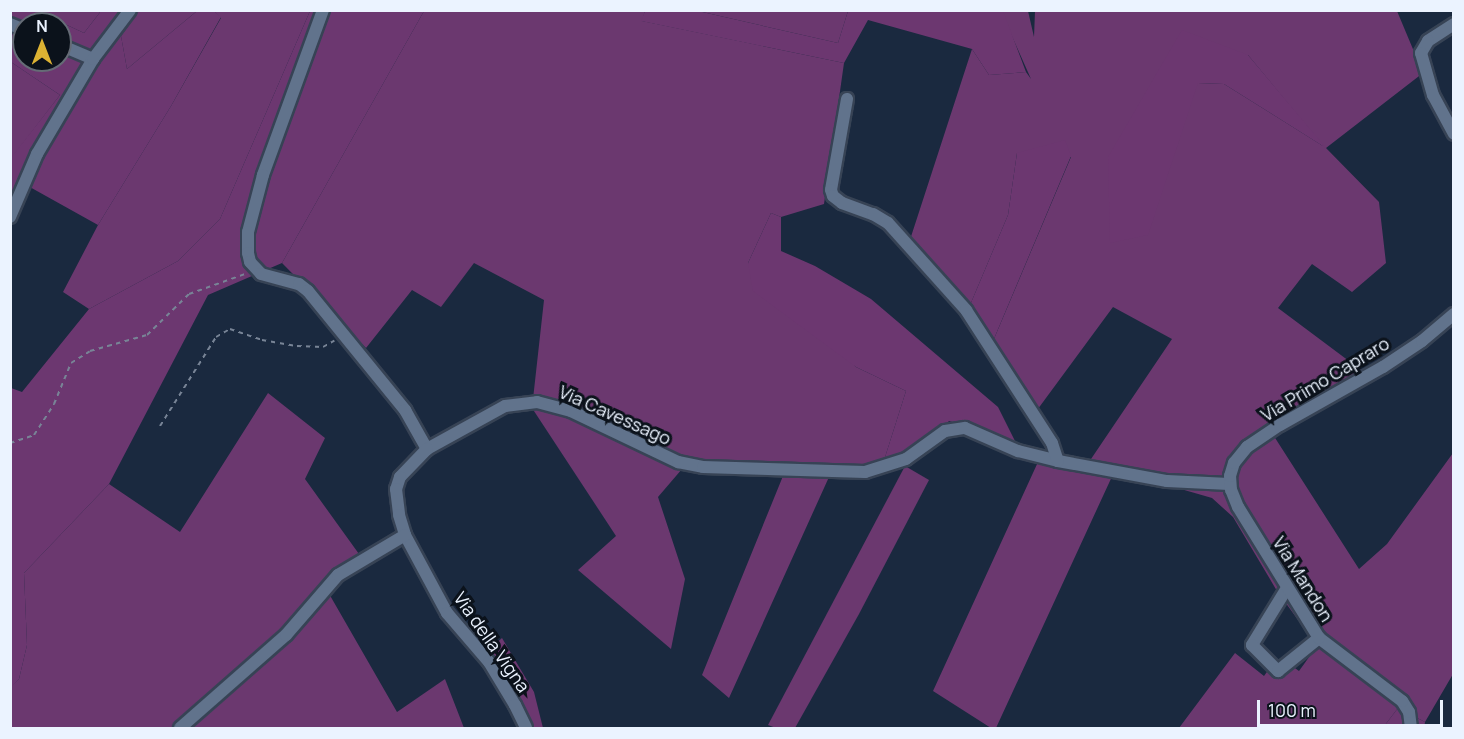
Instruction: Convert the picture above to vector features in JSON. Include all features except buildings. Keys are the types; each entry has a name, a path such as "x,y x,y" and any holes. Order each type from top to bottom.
{"street":[{"path":"10,217 37,154 93,60 130,10"},
{"path":"323,10 263,175 247,244 250,262 261,274 304,288 405,410 427,449"},
{"path":"1454,24 1428,41 1421,53 1433,95 1454,134"},
{"path":"72,50 93,60"},
{"path":"847,99 831,190 833,196 842,203 873,214 888,223 966,310 1052,443 1058,461"},
{"name":"Via Primo Capraro","path":"1229,484 1234,463 1247,447 1280,425 1383,367 1422,341 1454,314"},
{"name":"Via Cavessago","path":"405,536 399,515 396,489 400,477 427,449 506,406 537,402 571,411 678,462 702,467 865,472 906,459 939,434 958,428 973,430 1018,451 1058,461 1160,480 1229,484"},
{"name":"Via Mandon","path":"1229,484 1238,507 1319,638 1402,701 1409,712 1411,729"},
{"path":"180,729 286,635 338,575 405,536"},
{"name":"Via della Vigna","path":"405,536 447,613 489,662 515,705 525,729"},
{"path":"1287,588 1252,645 1278,671 1319,638"}],"path":[{"path":"10,443 34,435 54,404 71,363 90,351 147,335 189,294 225,283 256,269"},
{"path":"160,426 216,337 230,329 262,340 323,347 345,335"}],"shaded area":[{"path":"11,11 39,12 12,12 12,63"},
{"path":"37,11 101,11 84,33 72,27 72,12"},
{"path":"101,11 139,11 121,36 127,69 197,11 214,11 221,17 171,106 98,225 28,186 11,221 10,159 60,95 26,72 72,72 72,27 84,33"},
{"path":"139,11 197,11 127,69 121,36"},
{"path":"214,11 310,11 220,219 178,261 89,309 63,292 98,225 171,106 221,18"},
{"path":"310,11 424,11 282,263 208,295 109,484 24,573 27,645 19,679 11,687 11,388 22,392 89,309 178,261 220,219"},
{"path":"424,11 645,11 642,21 844,63 824,204 781,217 771,213 748,263 856,367 906,391 880,473 829,477 729,698 702,675 783,476 682,469 658,497 685,579 671,649 578,570 616,536 532,408 544,300 474,263 441,307 412,290 366,348 282,263"},
{"path":"645,11 698,11 838,43 848,11 1003,11 1026,72 989,75 972,49 868,20 844,63 641,21"},
{"path":"698,11 848,11 838,43"},
{"path":"1003,11 1028,11 1034,37 1035,11 1397,11 1423,73 1326,148 1379,202 1386,263 1352,292 1312,264 1278,308 1365,373 1270,430 1359,569 1387,544 1453,453 1453,674 1425,722 1398,708 1385,725 1390,728 1179,728 1235,653 1264,676 1269,669 1292,666 1299,671 1317,646 1277,591 1233,517 1212,498 1115,470 996,728 991,728 933,691 1038,462 1089,462 1172,339 1113,307 1032,417 988,353 1071,157 1017,153 1008,215 965,317 906,252 972,49 989,75 1026,72 1031,79 1003,16","holes":["1248,55 1323,146 1224,84 1198,83"]},
{"path":"1182,30 1248,55 1326,148 1224,84 1198,83 1148,235 1110,243 1108,157"},
{"path":"11,62 12,72 26,72 60,95 11,159"},
{"path":"1065,140 1071,156 988,353 965,317 1008,215 1017,153"},
{"path":"771,213 781,217 781,251 815,266 871,299 998,407 1019,449 980,430 949,421 905,466 880,473 906,391 856,367 753,291 748,263"},
{"path":"268,393 325,438 305,479 359,554 324,585 397,712 445,679 464,728 11,728 10,687 19,679 27,645 24,573 109,484 180,532"},
{"path":"905,466 929,480 859,614 795,728 776,728 768,725"},
{"path":"502,638 534,692 543,728 527,728 520,700 488,651"},
{"path":"1398,708 1425,722 1424,728 1390,728 1385,725"}]}
